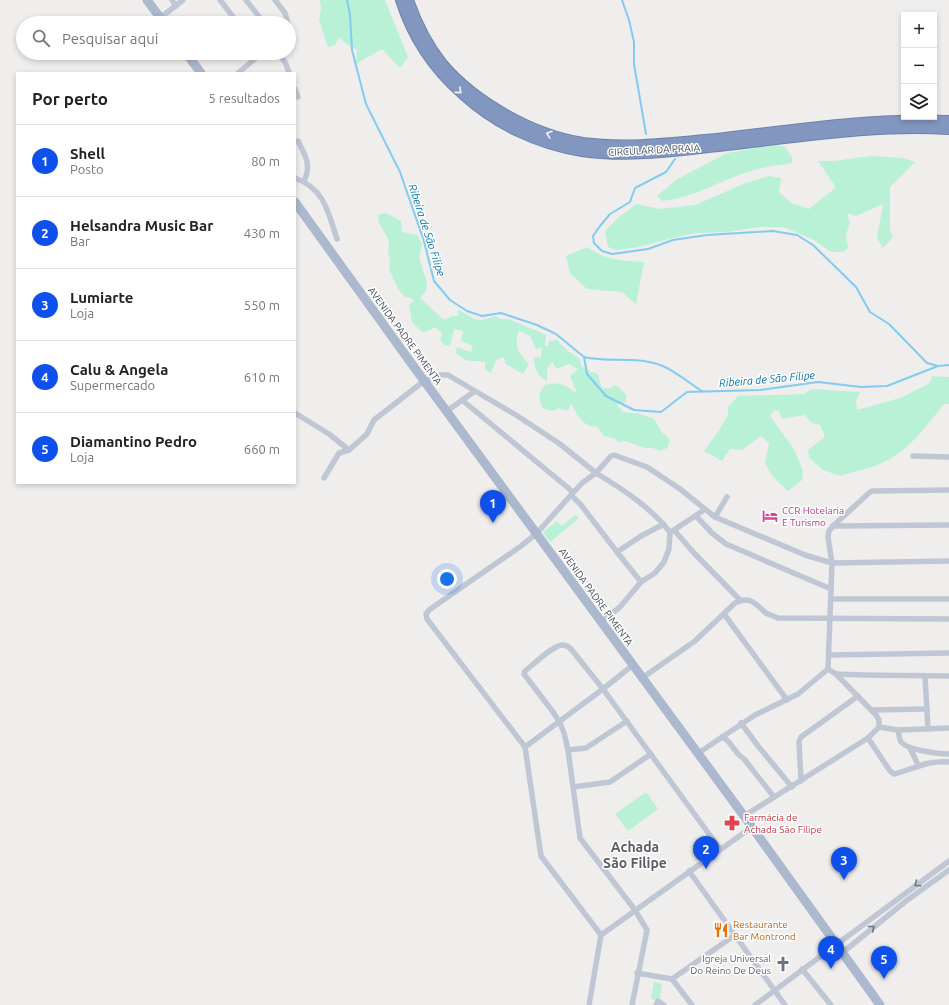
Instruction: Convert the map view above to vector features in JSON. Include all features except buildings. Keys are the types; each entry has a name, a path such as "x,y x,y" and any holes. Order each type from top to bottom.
{"highway":[{"name":"CIRCULAR DA PRAIA","path":"401,0 411,28 424,52 448,82 478,107 512,128 535,138 561,146 598,152 630,153 689,149 866,130 949,128"},
{"name":"CIRCULAR DA PRAIA","path":"408,0 415,20 427,43 442,63 461,82 480,97 513,118 538,130 571,140 610,145 641,145 862,123 901,120 949,121"}],"main road":[{"path":"147,0 158,16"},
{"path":"191,60 200,72"},
{"name":"AVENIDA PADRE PIMENTA","path":"296,203 424,381 744,816 880,1005"}],"street":[{"path":"172,0 176,6"},
{"path":"167,16 183,0"},
{"path":"220,0 233,16"},
{"path":"246,0 259,16"},
{"path":"275,0 282,7 286,16"},
{"path":"239,72 254,60"},
{"path":"283,60 289,72"},
{"path":"296,92 298,97"},
{"path":"298,140 306,156 308,165 308,174 304,181"},
{"path":"296,178 304,181 321,196 337,239"},
{"path":"324,478 339,453 349,450 367,434 374,420 424,381 440,375 448,375 516,415 560,444 596,472 650,510 740,600"},
{"path":"447,411 475,391"},
{"path":"462,400 572,494 641,582"},
{"path":"296,414 329,434 349,450"},
{"path":"601,935 541,856 526,747 427,619 426,614 429,610 522,546 536,534 582,483 596,472 611,456 618,456 647,467 680,489 704,510 715,517 805,555 832,563 949,561"},
{"path":"913,456 949,457"},
{"path":"697,754 755,715 798,694 828,669 830,655 832,563 828,537 833,526 872,491 949,490"},
{"path":"715,517 727,497"},
{"path":"601,622 620,607 641,582 655,573 664,562 669,549 672,531 704,510"},
{"path":"696,516 712,533 726,544 831,589"},
{"path":"617,552 641,536 664,524"},
{"path":"833,526 949,525"},
{"path":"831,599 949,599"},
{"path":"642,678 695,641 740,600 755,602 768,614 778,618 949,619"},
{"path":"724,614 787,700"},
{"path":"632,1005 637,973 647,930 635,910 580,838 568,750 564,733 560,723 524,674 525,671 545,655 561,645 566,645 578,657 603,689 720,849"},
{"path":"830,655 949,653"},
{"path":"526,747 560,723 633,665"},
{"path":"744,816 868,738 879,727 879,720 872,710 836,674 828,669"},
{"path":"836,674 949,676"},
{"path":"925,676 928,729"},
{"path":"801,781 798,742 801,737 858,696"},
{"path":"872,710 927,709"},
{"path":"568,750 586,748 626,721"},
{"path":"741,724 792,787"},
{"path":"879,727 898,730 949,728"},
{"path":"898,730 899,738 902,743 910,748 949,754"},
{"path":"722,737 728,741 744,759 774,797"},
{"path":"868,738 890,771 894,774 918,765 949,762"},
{"path":"910,748 918,765"},
{"path":"573,787 610,782 651,754"},
{"path":"589,1005 601,935 752,827"},
{"path":"839,949 949,861"},
{"path":"756,1005 802,970 839,949 949,870"},
{"path":"689,871 785,1005"},
{"path":"672,979 735,935"},
{"path":"802,970 831,1005"},
{"path":"637,973 672,979 692,1005"},
{"path":"656,1005 658,1001 664,1005"}],"green space":[{"path":"320,0 385,0 408,57 400,68 382,49 356,64 357,50 345,43 339,37 335,45 328,47 319,20 321,8"},
{"path":"776,145 785,147 792,157 792,163 766,167 746,173 699,192 675,199 662,201 657,196 676,180 727,153"},
{"path":"871,156 903,158 915,162 890,187 890,231 893,237 883,248 877,238 883,204 856,216 847,213 850,222 846,235 848,248 843,252 831,252 814,240 786,228 779,227 759,227 727,232 697,233 639,247 616,250 608,247 605,231 618,218 636,204 660,209 695,205 746,183 768,176 781,178 779,192 791,203 809,209 834,189 835,186 818,161 835,161"},
{"path":"386,213 401,221 402,232 417,235 422,244 419,258 427,282 426,291 420,298 444,320 452,316 458,316 458,310 480,320 495,316 502,319 509,319 546,335 545,346 548,346 549,341 557,340 568,351 580,359 581,366 598,374 601,387 608,389 617,385 626,395 626,402 617,405 623,412 637,413 654,419 661,431 670,440 667,448 659,451 625,441 619,442 613,438 604,436 597,426 584,423 571,403 568,411 559,408 552,411 542,408 539,394 545,385 559,384 577,393 570,376 578,369 569,364 557,369 552,362 547,369 547,381 541,377 537,371 534,357 541,358 541,349 544,347 536,349 530,336 519,331 517,336 518,349 529,364 523,374 506,364 504,357 496,360 491,373 485,370 485,362 463,359 456,353 457,347 471,352 473,346 461,341 463,331 454,329 450,346 444,345 440,340 442,333 435,327 428,331 422,332 412,322 409,305 414,301 409,297 405,297 398,289 389,269 389,240 379,223 378,215"},
{"path":"587,247 600,255 614,259 644,262 636,304 622,292 587,289 570,273 566,256"},
{"path":"932,376 949,377 949,404 944,404 916,438 900,452 872,467 841,476 823,470 809,458 808,450 825,437 820,425 811,423 805,415 782,419 779,411 774,410 770,416 794,449 803,471 802,480 788,491 773,477 765,463 769,443 761,436 742,450 730,449 722,461 704,451 728,415 728,407 738,396 804,394 811,389 860,392 856,401 857,410 900,398 930,383"},
{"path":"575,515 579,518 550,542 543,532 557,521 562,526"},
{"path":"646,792 658,809 628,831 615,814"},
{"path":"654,982 662,984 660,998 657,1000 651,999"}],"waterway":[{"name":"Ribeira de São Filipe","path":"347,0 350,15 352,50 366,104 400,172 424,241 434,281 450,300 467,311 482,316 501,313 537,325 556,334 584,357 587,374 606,396 634,410 661,412 687,392 760,390 818,382 861,387 887,386 938,366 949,365"},
{"path":"622,0 629,20 634,42 634,64 646,134"},
{"path":"675,159 666,172 635,188 630,202 610,214 600,226 593,236 594,243 602,251 612,254 648,249 673,240 707,235 773,231 797,235 813,245 856,287 870,312 889,324 927,363 938,366"},
{"path":"584,357 603,360 632,360 651,362 665,367 702,391"}],"place":[{"name":"CCR Hotelaria E Turismo","path":"770,516"},
{"name":"Shell","path":"493,523"},
{"name":"Farmácia de Achada São Filipe","path":"732,823"},
{"name":"Helsandra Music Bar","path":"706,869"},
{"name":"Lumiarte","path":"844,880"},
{"name":"Restaurante Bar Montrond","path":"721,930"},
{"name":"Igreja Universal Do Reino De Deus","path":"783,964"},
{"name":"Calu & Angela","path":"831,969"},
{"name":"Diamantino Pedro","path":"884,979"}],"district":[{"name":"Achada São Filipe","path":"635,856"}]}
